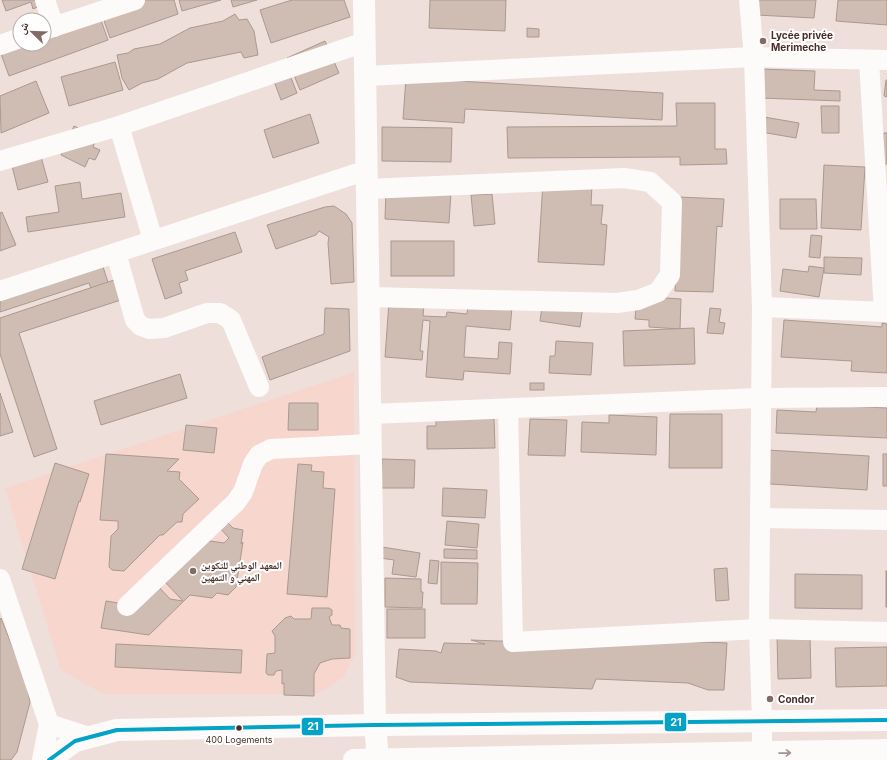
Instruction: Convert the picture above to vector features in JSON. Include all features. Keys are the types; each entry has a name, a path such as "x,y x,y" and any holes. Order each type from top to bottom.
{"main road":[{"path":"364,0 375,725 378,760"},
{"path":"49,760 75,741 117,730 375,725 887,720"},
{"path":"354,760 762,756 887,750"}],"street":[{"path":"45,0 47,12"},
{"path":"52,27 135,0"},
{"path":"749,0 754,57 762,307 759,629 762,756"},
{"path":"0,45 12,41"},
{"path":"0,161 119,126 365,42"},
{"path":"365,76 754,57 878,60 886,312 762,307"},
{"path":"119,126 153,240"},
{"path":"0,291 153,240 367,179 624,178 650,182 672,202 670,274 658,292 638,300 617,303 369,297"},
{"path":"116,253 135,320 141,326 149,329 164,328 207,313 220,313 231,320 259,387"},
{"path":"370,414 760,398 887,397"},
{"path":"508,409 513,642 759,629 887,632"},
{"path":"127,606 236,502 243,492 253,464 259,455 271,449 371,444"},
{"path":"760,518 887,520"},
{"path":"0,579 49,724 42,760"},
{"path":"49,724 89,737"}],"shaded area":[{"name":"المعهد الوطني للتكوين المهني و التمهين","path":"354,372 355,654 344,676 330,687 315,694 103,694 61,670 5,488"}],"building":[{"path":"2,0 38,0 40,6 33,9 31,2 6,11"},
{"path":"135,0 174,0 178,14 110,38 101,12"},
{"path":"179,0 221,0 182,11"},
{"path":"231,0 257,0 233,7"},
{"path":"292,0 344,0 350,17 271,43 260,10"},
{"path":"430,0 506,0 505,31 429,28"},
{"path":"757,0 816,0 814,18 756,15"},
{"path":"838,0 887,0 887,25 836,21"},
{"path":"97,9 108,40 9,76 0,51 12,47 12,52 52,52 52,25"},
{"path":"235,14 239,20 247,19 254,31 258,55 244,58 241,52 187,63 158,79 142,83 129,90 122,78 117,55 128,53 134,49 160,44 190,28 223,21"},
{"path":"527,28 539,29 539,37 527,37"},
{"path":"325,41 339,73 300,90 287,58"},
{"path":"115,62 123,90 69,106 61,77"},
{"path":"761,69 815,71 814,90 840,91 840,101 760,98"},
{"path":"288,70 297,93 281,100 272,76"},
{"path":"406,78 663,93 662,120 465,109 464,123 403,119"},
{"path":"887,80 887,97 884,96"},
{"path":"36,81 49,113 1,133 0,96"},
{"path":"676,103 715,103 715,149 726,149 727,164 680,165 680,157 508,158 507,127 677,126"},
{"path":"821,106 839,106 839,133 822,133"},
{"path":"310,114 319,143 273,158 264,130"},
{"path":"764,117 799,123 796,138 761,132"},
{"path":"74,126 97,137 93,147 100,150 95,160 89,158 85,167 61,155"},
{"path":"382,127 452,128 451,162 382,161"},
{"path":"883,133 887,133 887,164 883,164"},
{"path":"38,146 48,182 18,190 9,154"},
{"path":"824,165 865,167 861,230 821,228"},
{"path":"80,182 82,199 121,193 125,217 28,232 26,217 59,212 55,186"},
{"path":"543,182 592,185 591,205 603,205 601,224 607,225 604,265 538,262"},
{"path":"386,188 451,192 449,223 385,219"},
{"path":"492,194 495,224 474,226 471,195"},
{"path":"679,197 724,199 722,227 717,226 713,292 675,291"},
{"path":"780,199 816,199 817,229 780,229"},
{"path":"334,206 346,214 352,223 354,282 331,284 328,243 329,237 319,231 316,235 276,249 267,225 325,207"},
{"path":"2,212 16,245 0,251 0,213"},
{"path":"235,232 242,252 185,271 188,280 179,283 182,293 165,299 152,259"},
{"path":"811,235 822,236 820,258 809,257"},
{"path":"391,241 454,241 454,276 391,276"},
{"path":"99,255 112,294 95,299 89,283 0,312 0,288"},
{"path":"824,257 862,258 861,275 824,273"},
{"path":"809,266 824,268 819,297 780,291 783,269 808,272"},
{"path":"117,279 124,299 19,333 57,449 34,457 0,354 0,318"},
{"path":"544,293 584,299 580,327 540,321"},
{"path":"637,296 681,299 680,329 649,327 649,320 635,319"},
{"path":"389,302 424,305 423,316 446,317 447,312 467,314 468,303 512,307 510,330 466,326 464,357 498,359 499,342 512,343 510,374 464,371 463,380 426,377 430,321 423,320 420,351 423,351 422,360 385,357"},
{"path":"325,308 349,309 350,351 270,380 262,357 324,334"},
{"path":"710,308 721,309 719,322 725,323 723,334 707,333"},
{"path":"784,320 882,327 882,323 887,324 887,373 851,371 852,361 781,357"},
{"path":"694,328 695,364 624,366 623,331"},
{"path":"556,341 593,343 591,375 549,373 550,356 555,356"},
{"path":"180,374 187,398 101,425 94,401"},
{"path":"530,383 544,383 544,390 530,390"},
{"path":"0,393 13,432 0,436"},
{"path":"289,403 318,403 318,430 288,430"},
{"path":"817,405 887,408 887,438 776,433 777,410 816,412"},
{"path":"670,414 722,414 722,468 669,468"},
{"path":"609,415 657,417 656,455 581,452 582,422 609,423"},
{"path":"494,418 495,448 427,449 427,426 436,426 436,419"},
{"path":"530,419 567,420 565,456 528,455"},
{"path":"186,425 217,428 214,453 183,450"},
{"path":"767,450 869,456 867,490 770,484"},
{"path":"106,454 179,459 167,471 180,472 179,479 199,499 183,514 182,522 177,522 163,535 160,535 124,571 112,570 109,567 111,536 118,529 118,521 100,520"},
{"path":"883,454 887,454 887,486 883,486"},
{"path":"382,459 415,460 414,488 381,488"},
{"path":"55,463 89,474 55,579 22,569"},
{"path":"298,464 312,465 311,471 324,472 323,488 335,489 327,597 287,594"},
{"path":"443,488 487,490 485,518 442,516"},
{"path":"447,521 479,524 477,548 445,545"},
{"path":"227,522 233,528 243,530 241,544 243,542 236,587 228,595 217,593 212,598 190,595 149,635 101,628 106,601 137,606 158,586 170,599 183,601 165,582 203,540 224,543 229,538 220,528"},
{"path":"382,547 420,553 416,577 392,574 394,560 380,558"},
{"path":"444,549 477,550 477,559 444,558"},
{"path":"430,560 439,561 437,584 428,583"},
{"path":"441,562 478,563 477,604 441,604"},
{"path":"727,568 729,600 716,601 714,569"},
{"path":"887,571 887,607 886,607"},
{"path":"795,574 862,575 862,609 795,608"},
{"path":"385,578 421,579 421,592 423,592 422,608 385,607"},
{"path":"312,608 329,608 332,610 332,615 329,617 332,625 340,625 341,628 350,629 350,658 332,659 320,663 314,674 314,696 284,695 282,670 276,671 274,675 268,675 266,673 267,654 275,653 275,636 272,631 285,618 291,616 294,619 311,619"},
{"path":"387,609 425,609 425,638 387,638"},
{"path":"1,618 26,681 30,702 17,752 11,760 0,760"},
{"path":"810,635 811,678 778,679 777,636"},
{"path":"550,636 727,643 724,690 708,690 688,683 596,679 592,689 410,682 396,677 399,649 436,651 441,653 444,643 485,644 471,640 526,642"},
{"path":"116,644 242,650 241,673 115,667"},
{"path":"887,647 887,686 836,687 835,648"}],"transit line":[{"name":"21","path":"49,760 75,741 117,730 375,725 887,720"}],"place":[{"name":"Lycée privée Merimeche","path":"763,41"},
{"name":"المعهد الوطني للتكوين المهني و التمهين","path":"193,571"},
{"name":"Condor","path":"770,699"},
{"name":"400 Logements","path":"239,728"}]}
